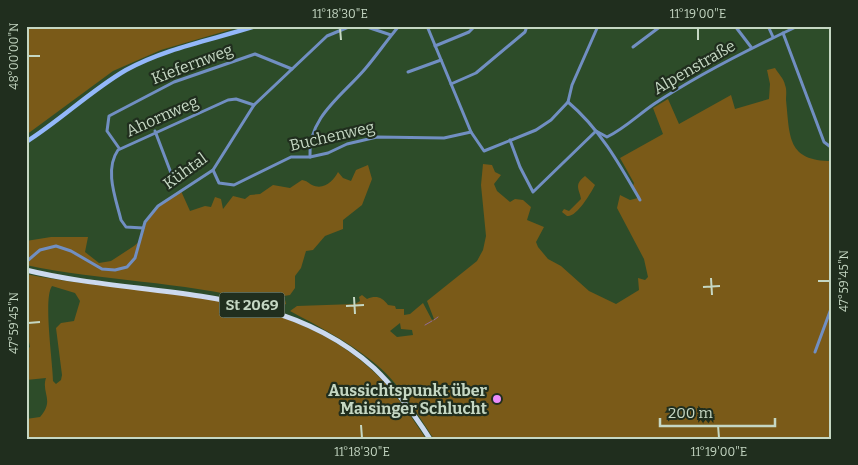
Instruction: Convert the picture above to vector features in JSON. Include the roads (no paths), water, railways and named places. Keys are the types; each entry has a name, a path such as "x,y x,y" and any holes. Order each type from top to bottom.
{"main road":[{"name":"St 2069","path":"26,270 108,285 223,299 290,316 321,332 373,368 394,390 430,439"}],"street":[{"path":"26,142 84,97 128,69 179,48 256,26"},
{"name":"Kühtal","path":"27,260 42,248 56,246 71,251 102,269 122,269 136,258 143,228 158,206 213,170 254,105 327,36 351,26"},
{"path":"364,26 391,35"},
{"path":"310,158 314,130 327,110 336,97 365,70 399,26"},
{"path":"428,26 470,132 484,150 543,125 568,102 572,85 598,26"},
{"path":"436,46 469,32 475,26"},
{"path":"451,84 476,73 525,32 527,26"},
{"path":"633,47 661,26"},
{"path":"735,26 751,47"},
{"path":"768,26 773,37"},
{"name":"Alpenstraße","path":"596,131 607,138 654,104 751,47 798,26"},
{"path":"783,33 824,142 832,148"},
{"name":"Kiefernweg","path":"119,148 108,133 107,123 109,116 157,90 255,54 292,69"},
{"path":"408,72 441,60"},
{"name":"Ahornweg","path":"143,228 126,227 120,219 111,167 113,158 119,148 230,100 240,100 254,105"},
{"path":"568,102 584,116 596,131 631,182 640,200"},
{"path":"155,131 171,173"},
{"path":"510,140 520,168 533,192 596,131"},
{"name":"Buchenweg","path":"213,170 219,183 234,185 291,157 310,158 328,153 347,144 377,137 444,138 470,132"},
{"path":"815,352 832,306"}],"waterway":[{"path":"434,320 438,317"},
{"path":"425,325 432,321"}],"place":[{"name":"Aussichtspunkt über Maisinger Schlucht","path":"497,399"}]}
